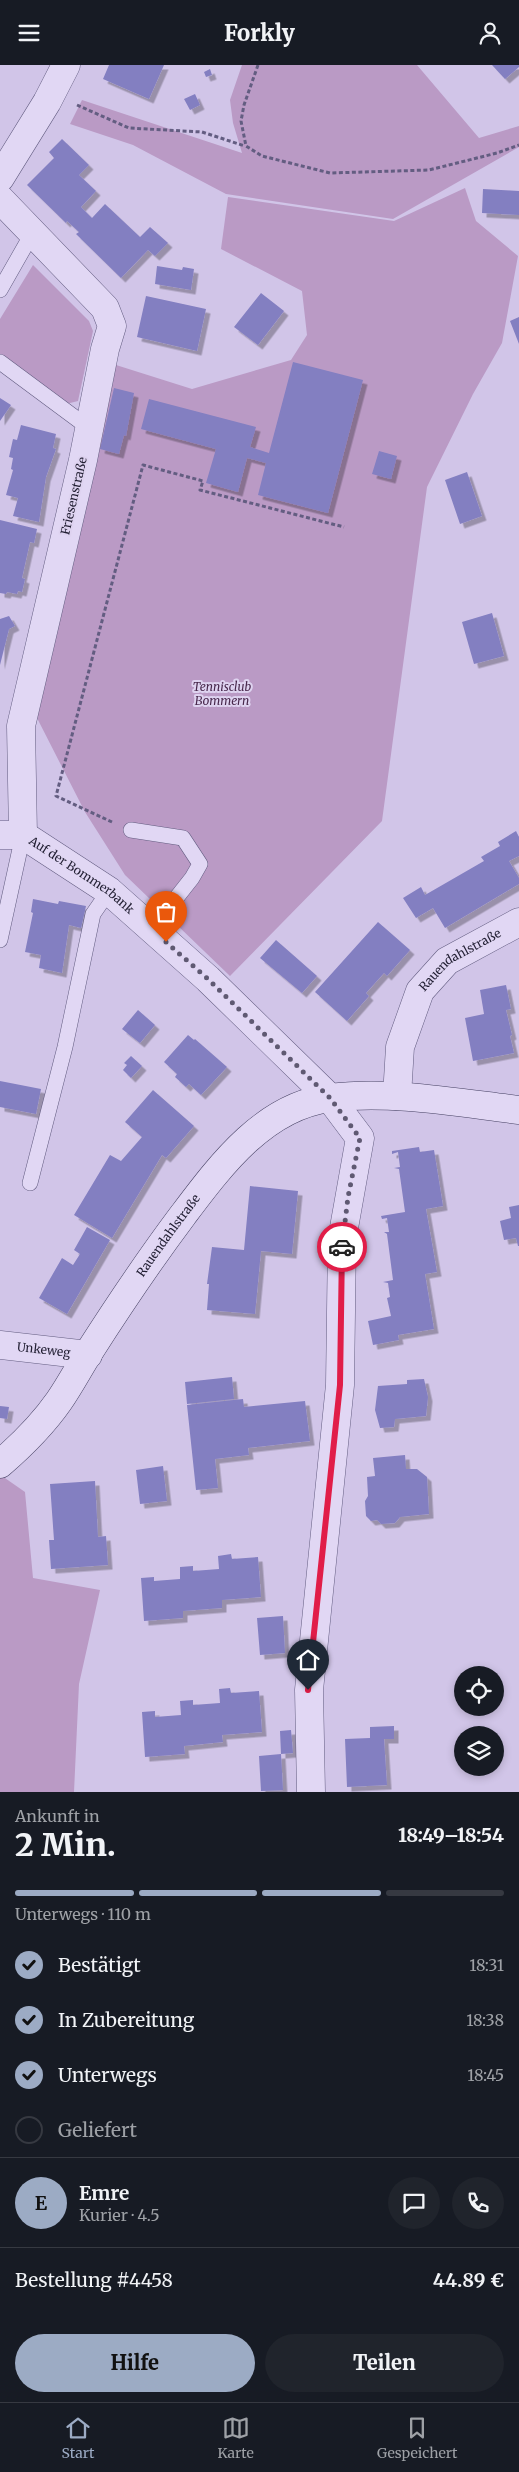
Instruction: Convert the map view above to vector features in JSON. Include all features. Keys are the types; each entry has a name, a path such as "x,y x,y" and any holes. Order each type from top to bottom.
{"street":[{"path":"0,178 54,90 66,65"},
{"name":"Friesenstraße","path":"0,199 105,308 112,326 105,349 89,428 20,726 11,835"},
{"name":"Auf der Bommerbank","path":"11,835 109,891 208,979 330,1098 360,1138 342,1239 340,1385 308,1690 310,1792"},
{"name":"Rauendahlstraße","path":"397,1097 400,1047 420,991 447,961 519,923"},
{"name":"Rauendahlstraße","path":"0,1464 36,1429 59,1401 147,1263 220,1166 251,1137 274,1120 301,1105 330,1098 397,1097 519,1110"},
{"name":"Unkeweg","path":"0,1345 88,1355"}],"lane":[{"path":"0,290 33,232"},
{"path":"0,362 89,428"},
{"path":"130,830 183,837 200,864 192,878 151,930"},
{"path":"0,940 11,835"},
{"path":"30,1183 65,1047 92,914 109,891"}],"path":[{"path":"246,146 241,121 244,105 258,65"},
{"path":"54,90 67,101 129,128 202,131 246,146 262,156 330,173 430,169 497,153 519,145"},
{"path":"130,830 56,796 144,465 203,481 200,490 344,527"}],"green space":[{"path":"242,65 417,65 479,138 519,126 519,147 393,219 226,194 133,145 70,124 82,100 242,153 233,123 230,100"},
{"name":"Tennisclub Bommern","path":"465,188 476,221 518,256 502,343 473,394 427,487 382,821 230,976 125,875 85,812 37,718 116,365 192,389 291,360 307,335 302,291 221,249 228,197 394,221"},
{"path":"33,265 89,321 93,331 78,401 66,404 0,354 0,319"},
{"path":"2,1476 25,1492 33,1578 100,1590 79,1684 74,1792 0,1792 0,1478"}],"building":[{"path":"109,65 164,65 149,99 103,79"},
{"path":"492,65 519,65 519,67 505,79"},
{"path":"210,69 212,75 206,77 204,72"},
{"path":"195,94 200,105 190,110 184,99"},
{"path":"62,139 89,165 79,175 96,191 81,207 92,218 105,204 140,237 150,227 168,243 155,256 148,250 121,278 76,234 79,232 67,221 66,223 27,185 54,158 49,152"},
{"path":"483,189 519,191 519,215 482,213"},
{"path":"157,266 182,270 183,267 194,269 191,290 155,284"},
{"path":"261,293 284,311 258,345 234,327"},
{"path":"146,296 206,309 197,351 137,337"},
{"path":"519,317 519,344 510,321"},
{"path":"293,362 363,380 328,513 258,495 266,463 247,458 238,492 206,483 216,449 141,429 149,399 256,427 250,447 269,453"},
{"path":"114,388 134,393 126,436 124,435 119,454 100,449"},
{"path":"0,398 11,405 0,421"},
{"path":"21,425 56,434 53,448 56,449 46,477 39,522 13,516 18,498 6,495 13,470 11,469 13,458 9,457 13,439 17,440"},
{"path":"379,451 397,456 391,479 372,474"},
{"path":"467,472 482,516 460,524 445,480"},
{"path":"0,520 37,529 34,543 30,542 22,578 25,579 22,592 18,591 17,594 0,593"},
{"path":"492,613 504,656 474,664 462,622"},
{"path":"9,616 15,626 9,629 0,665 0,619"},
{"path":"516,831 519,837 519,856 509,861 519,878 519,884 445,928 433,908 416,918 403,898 421,887 425,895 484,861 481,857 500,846 498,842"},
{"path":"33,899 58,904 59,901 86,906 81,928 69,925 62,973 39,968 41,955 25,952 33,913 31,912"},
{"path":"378,922 410,950 387,976 384,973 366,993 369,996 347,1021 315,992"},
{"path":"276,940 317,976 302,993 260,958"},
{"path":"506,985 511,1009 506,1010 514,1053 473,1061 465,1018 484,1014 480,990"},
{"path":"138,1010 155,1025 140,1043 122,1029"},
{"path":"188,1035 227,1067 201,1095 189,1084 186,1087 175,1077 177,1074 164,1062"},
{"path":"131,1056 142,1066 131,1078 123,1070 127,1065 124,1063"},
{"path":"0,1081 41,1089 36,1114 0,1107"},
{"path":"153,1090 194,1126 166,1158 162,1155 112,1238 74,1215 110,1155 121,1161 142,1137 125,1122"},
{"path":"419,1147 420,1152 434,1150 443,1206 426,1209 437,1272 425,1274 434,1329 398,1335 399,1340 373,1345 368,1321 391,1316 387,1298 390,1297 388,1283 383,1282 393,1280 387,1234 384,1232 389,1232 387,1218 382,1219 381,1216 405,1212 399,1169 394,1168 400,1167 398,1152 392,1154 392,1151"},
{"path":"250,1186 298,1191 292,1254 261,1251 255,1314 207,1310 209,1284 207,1284 212,1247 244,1250"},
{"path":"519,1205 518,1246 516,1238 504,1240 500,1221 511,1218 509,1207"},
{"path":"87,1227 110,1240 67,1314 39,1298 62,1258 73,1265 80,1254 74,1250"},
{"path":"232,1377 234,1399 187,1404 185,1382"},
{"path":"424,1379 428,1397 426,1416 395,1419 394,1427 380,1428 375,1410 378,1386 407,1384 407,1380"},
{"path":"243,1399 244,1407 305,1401 310,1441 248,1448 249,1455 215,1459 218,1488 196,1490 187,1405"},
{"path":"0,1406 9,1407 7,1419 0,1418"},
{"path":"405,1455 406,1469 417,1469 427,1477 429,1514 400,1517 395,1523 381,1524 377,1520 371,1521 366,1516 365,1501 368,1496 367,1477 375,1476 373,1458"},
{"path":"163,1466 167,1501 140,1504 136,1470"},
{"path":"95,1481 98,1537 106,1536 108,1565 51,1569 49,1540 54,1540 50,1484"},
{"path":"231,1554 232,1559 258,1557 261,1597 222,1600 222,1608 183,1611 183,1618 144,1621 141,1578 154,1577 154,1581 180,1579 180,1567 193,1566 193,1571 219,1569 218,1556"},
{"path":"283,1616 285,1653 260,1655 257,1618"},
{"path":"230,1688 231,1693 259,1691 262,1732 222,1735 223,1742 184,1746 185,1754 145,1757 142,1712 155,1711 155,1717 181,1715 180,1701 193,1700 193,1705 220,1703 219,1689"},
{"path":"394,1726 394,1739 384,1739 387,1785 347,1787 345,1739 370,1738 370,1727"},
{"path":"291,1730 293,1753 281,1754 280,1731"},
{"path":"281,1754 283,1790 261,1791 259,1756"}],"way so far":[{"path":"166,942 208,979 330,1098 360,1138 348,1197 342,1247"}],"route":[{"path":"308,1690 331,1487 340,1385 342,1247"}]}
